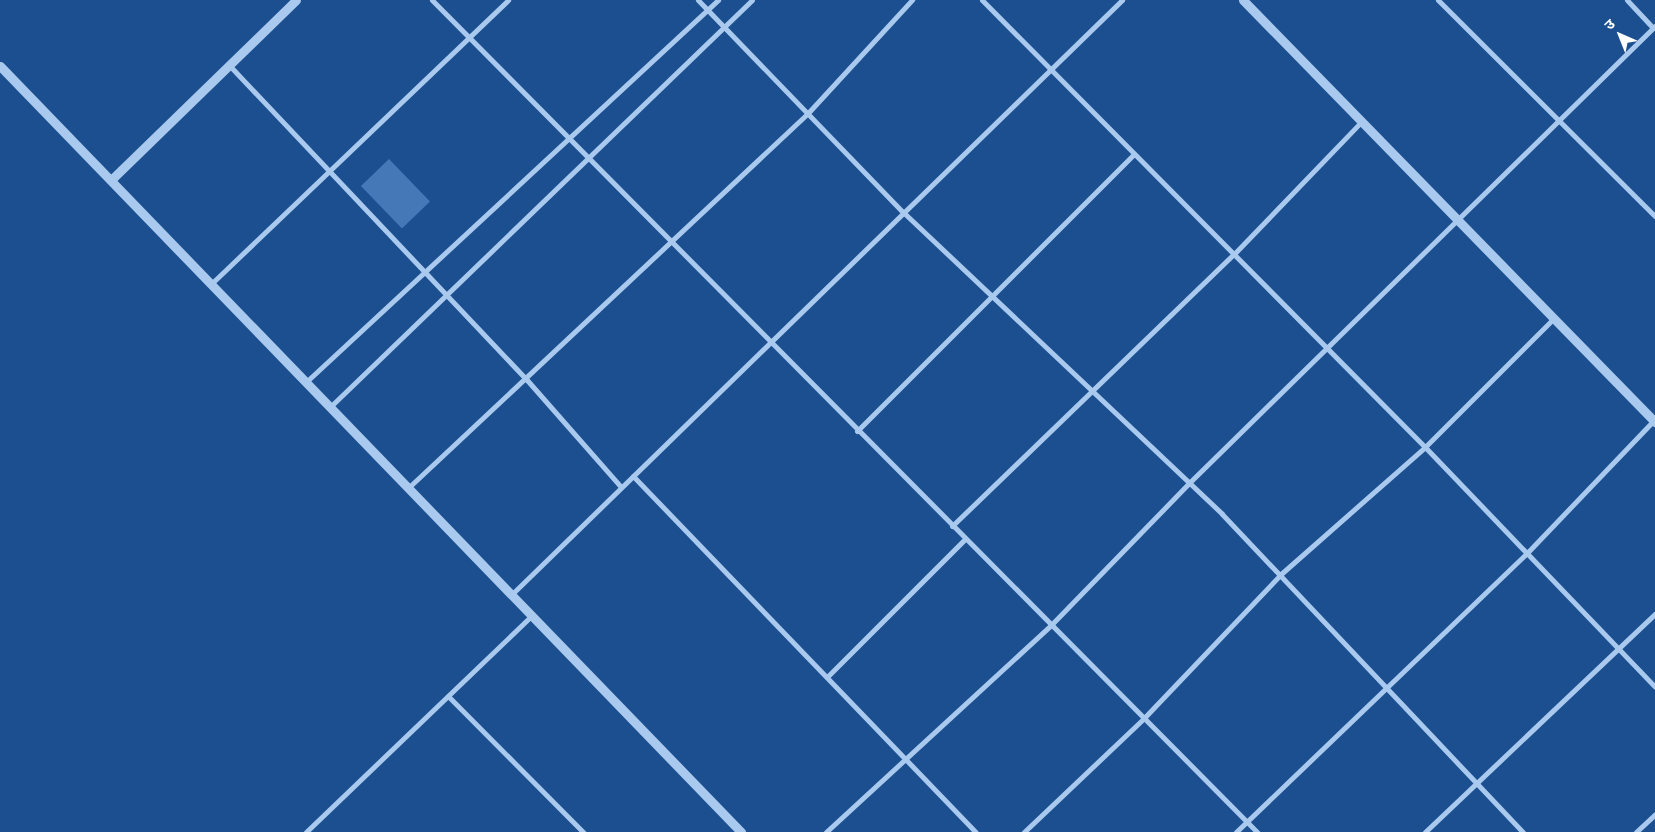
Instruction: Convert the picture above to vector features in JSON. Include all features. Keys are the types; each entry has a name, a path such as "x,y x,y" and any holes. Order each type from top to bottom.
{"street":[{"path":"111,180 296,0"},
{"path":"432,0 769,343 1257,832"},
{"path":"211,284 329,174 508,0"},
{"path":"698,0 904,212 1189,483 1281,574 1384,686 1524,832"},
{"path":"306,382 426,275 718,0"},
{"path":"330,407 446,296 586,157 725,28 752,0"},
{"path":"408,488 527,380 808,114 912,0"},
{"path":"982,0 1133,155 1425,447 1655,687"},
{"path":"511,594 1122,0"},
{"path":"1236,832 1384,686 1526,554 1654,421 1552,320 1243,0"},
{"path":"1438,0 1655,216"},
{"path":"826,832 904,758 1051,625 1189,483 1328,349 1654,27 1627,0"},
{"path":"229,65 329,174 527,380 621,487"},
{"path":"0,66 741,832"},
{"path":"952,526 1234,254 1361,122"},
{"path":"857,431 1133,155"},
{"path":"1024,832 1144,718 1281,574 1425,447 1552,320"},
{"path":"633,476 976,832"},
{"path":"827,677 965,539"},
{"path":"1425,832 1655,614"},
{"path":"306,832 531,616"},
{"path":"448,696 583,832"},
{"path":"1636,832 1655,814"}],"building":[{"path":"389,159 430,201 402,229 361,186"}]}
